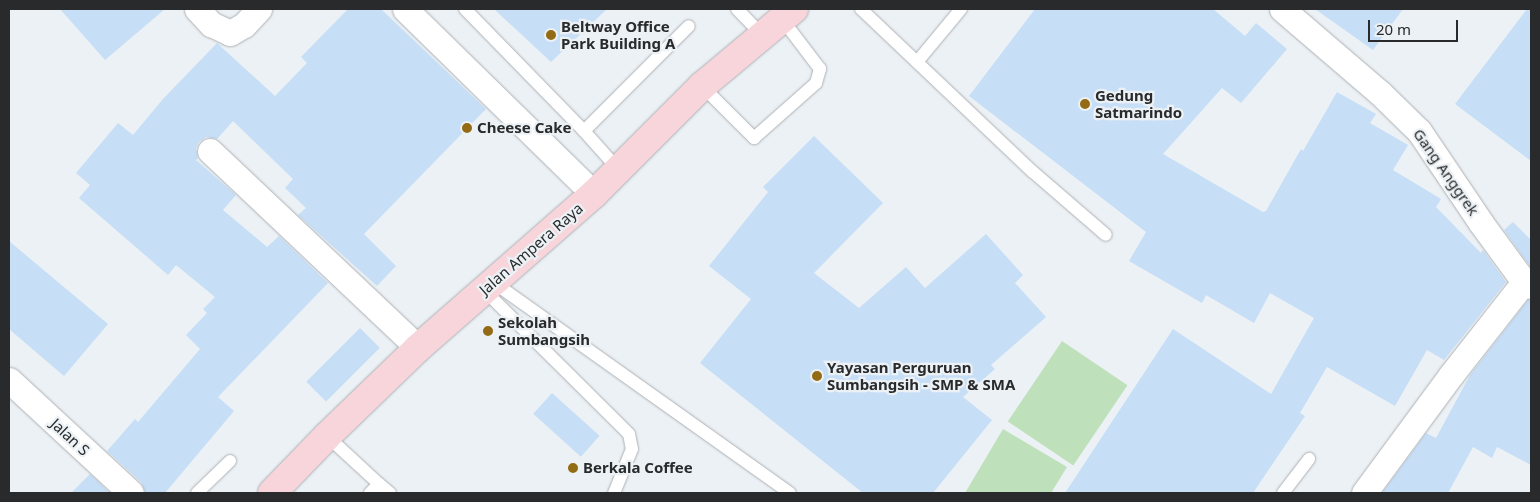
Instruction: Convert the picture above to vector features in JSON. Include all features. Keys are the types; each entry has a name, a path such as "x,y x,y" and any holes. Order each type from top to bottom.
{"street":[{"path":"196,9 211,24 230,33 244,25 259,9"},
{"path":"405,9 594,194"},
{"name":"Gang Anggrek","path":"1282,9 1380,93 1418,131 1528,284"},
{"name":"Jalan Ampera Raya","path":"272,493 326,436 418,348 594,194 702,86 779,21"},
{"path":"210,151 418,348"},
{"path":"1364,493 1451,375 1528,284"},
{"name":"Jalan S","path":"9,380 131,493"}],"lane":[{"path":"465,9 584,131 618,170"},
{"path":"702,86 754,138 816,82 820,69 779,21 737,9"},
{"path":"861,9 1033,172 1106,235"},
{"path":"917,62 961,9"},
{"path":"584,131 689,26"},
{"path":"489,286 629,434 632,449 614,493"},
{"path":"489,286 790,493"},
{"path":"326,436 390,493"},
{"path":"1283,493 1309,459"},
{"path":"197,493 230,461"},
{"path":"370,493 379,484"}],"green space":[{"path":"1062,341 1127,385 1073,466 1008,421"},
{"path":"1003,429 1067,467 1051,493 965,493"}],"building":[{"path":"60,9 165,9 105,60"},
{"path":"348,9 381,9 486,109 364,234 396,266 377,286 298,215 306,208 285,188 293,179 233,121 217,139 206,137 199,142 196,148 198,158 196,160 236,195 223,210 267,247 279,236 328,283 218,397 234,411 165,493 145,493 141,482 107,451 135,419 138,422 200,349 186,335 207,313 203,309 215,297 176,265 168,275 79,198 90,185 76,173 118,123 133,135 163,99 217,43 275,96 307,63 301,57"},
{"name":"Beltway Office Park Building A","path":"494,9 607,9 551,62"},
{"path":"1035,9 1213,9 1245,36 1256,23 1287,49 1241,103 1222,88 1163,154 1263,212 1266,211 1301,149 1303,151 1337,92 1376,114 1370,123 1408,145 1393,170 1441,199 1436,207 1481,253 1483,250 1506,282 1444,360 1427,350 1395,406 1327,367 1300,413 1305,416 1253,493 1065,493 1173,329 1271,394 1314,318 1270,293 1254,323 1206,295 1202,303 1129,261 1146,232 969,96"},
{"path":"1315,9 1403,9 1373,50"},
{"path":"1527,9 1531,9 1531,161 1455,104"},
{"path":"814,136 883,203 814,273 859,308 906,267 925,288 986,234 1023,275 1015,283 1046,317 991,365 995,369 963,397 992,420 933,493 863,493 700,363 751,299 709,266 768,192 763,187"},
{"path":"1513,222 1531,240 1531,268 1504,230"},
{"path":"9,241 108,324 64,376 9,329"},
{"path":"1528,300 1531,300 1531,465 1497,447 1492,458 1473,447 1448,493 1382,493 1426,433 1436,438 1470,375"},
{"path":"360,328 380,348 326,402 306,382"},
{"path":"552,393 600,436 581,457 533,414"},
{"path":"90,474 110,493 71,493"}],"place":[{"name":"Beltway Office Park Building A","path":"551,35"},
{"name":"Gedung Satmarindo","path":"1085,104"},
{"name":"Cheese Cake","path":"467,128"},
{"name":"Sekolah Sumbangsih","path":"488,331"},
{"name":"Yayasan Perguruan Sumbangsih - SMP & SMA","path":"817,376"},
{"name":"Berkala Coffee","path":"573,468"}]}
